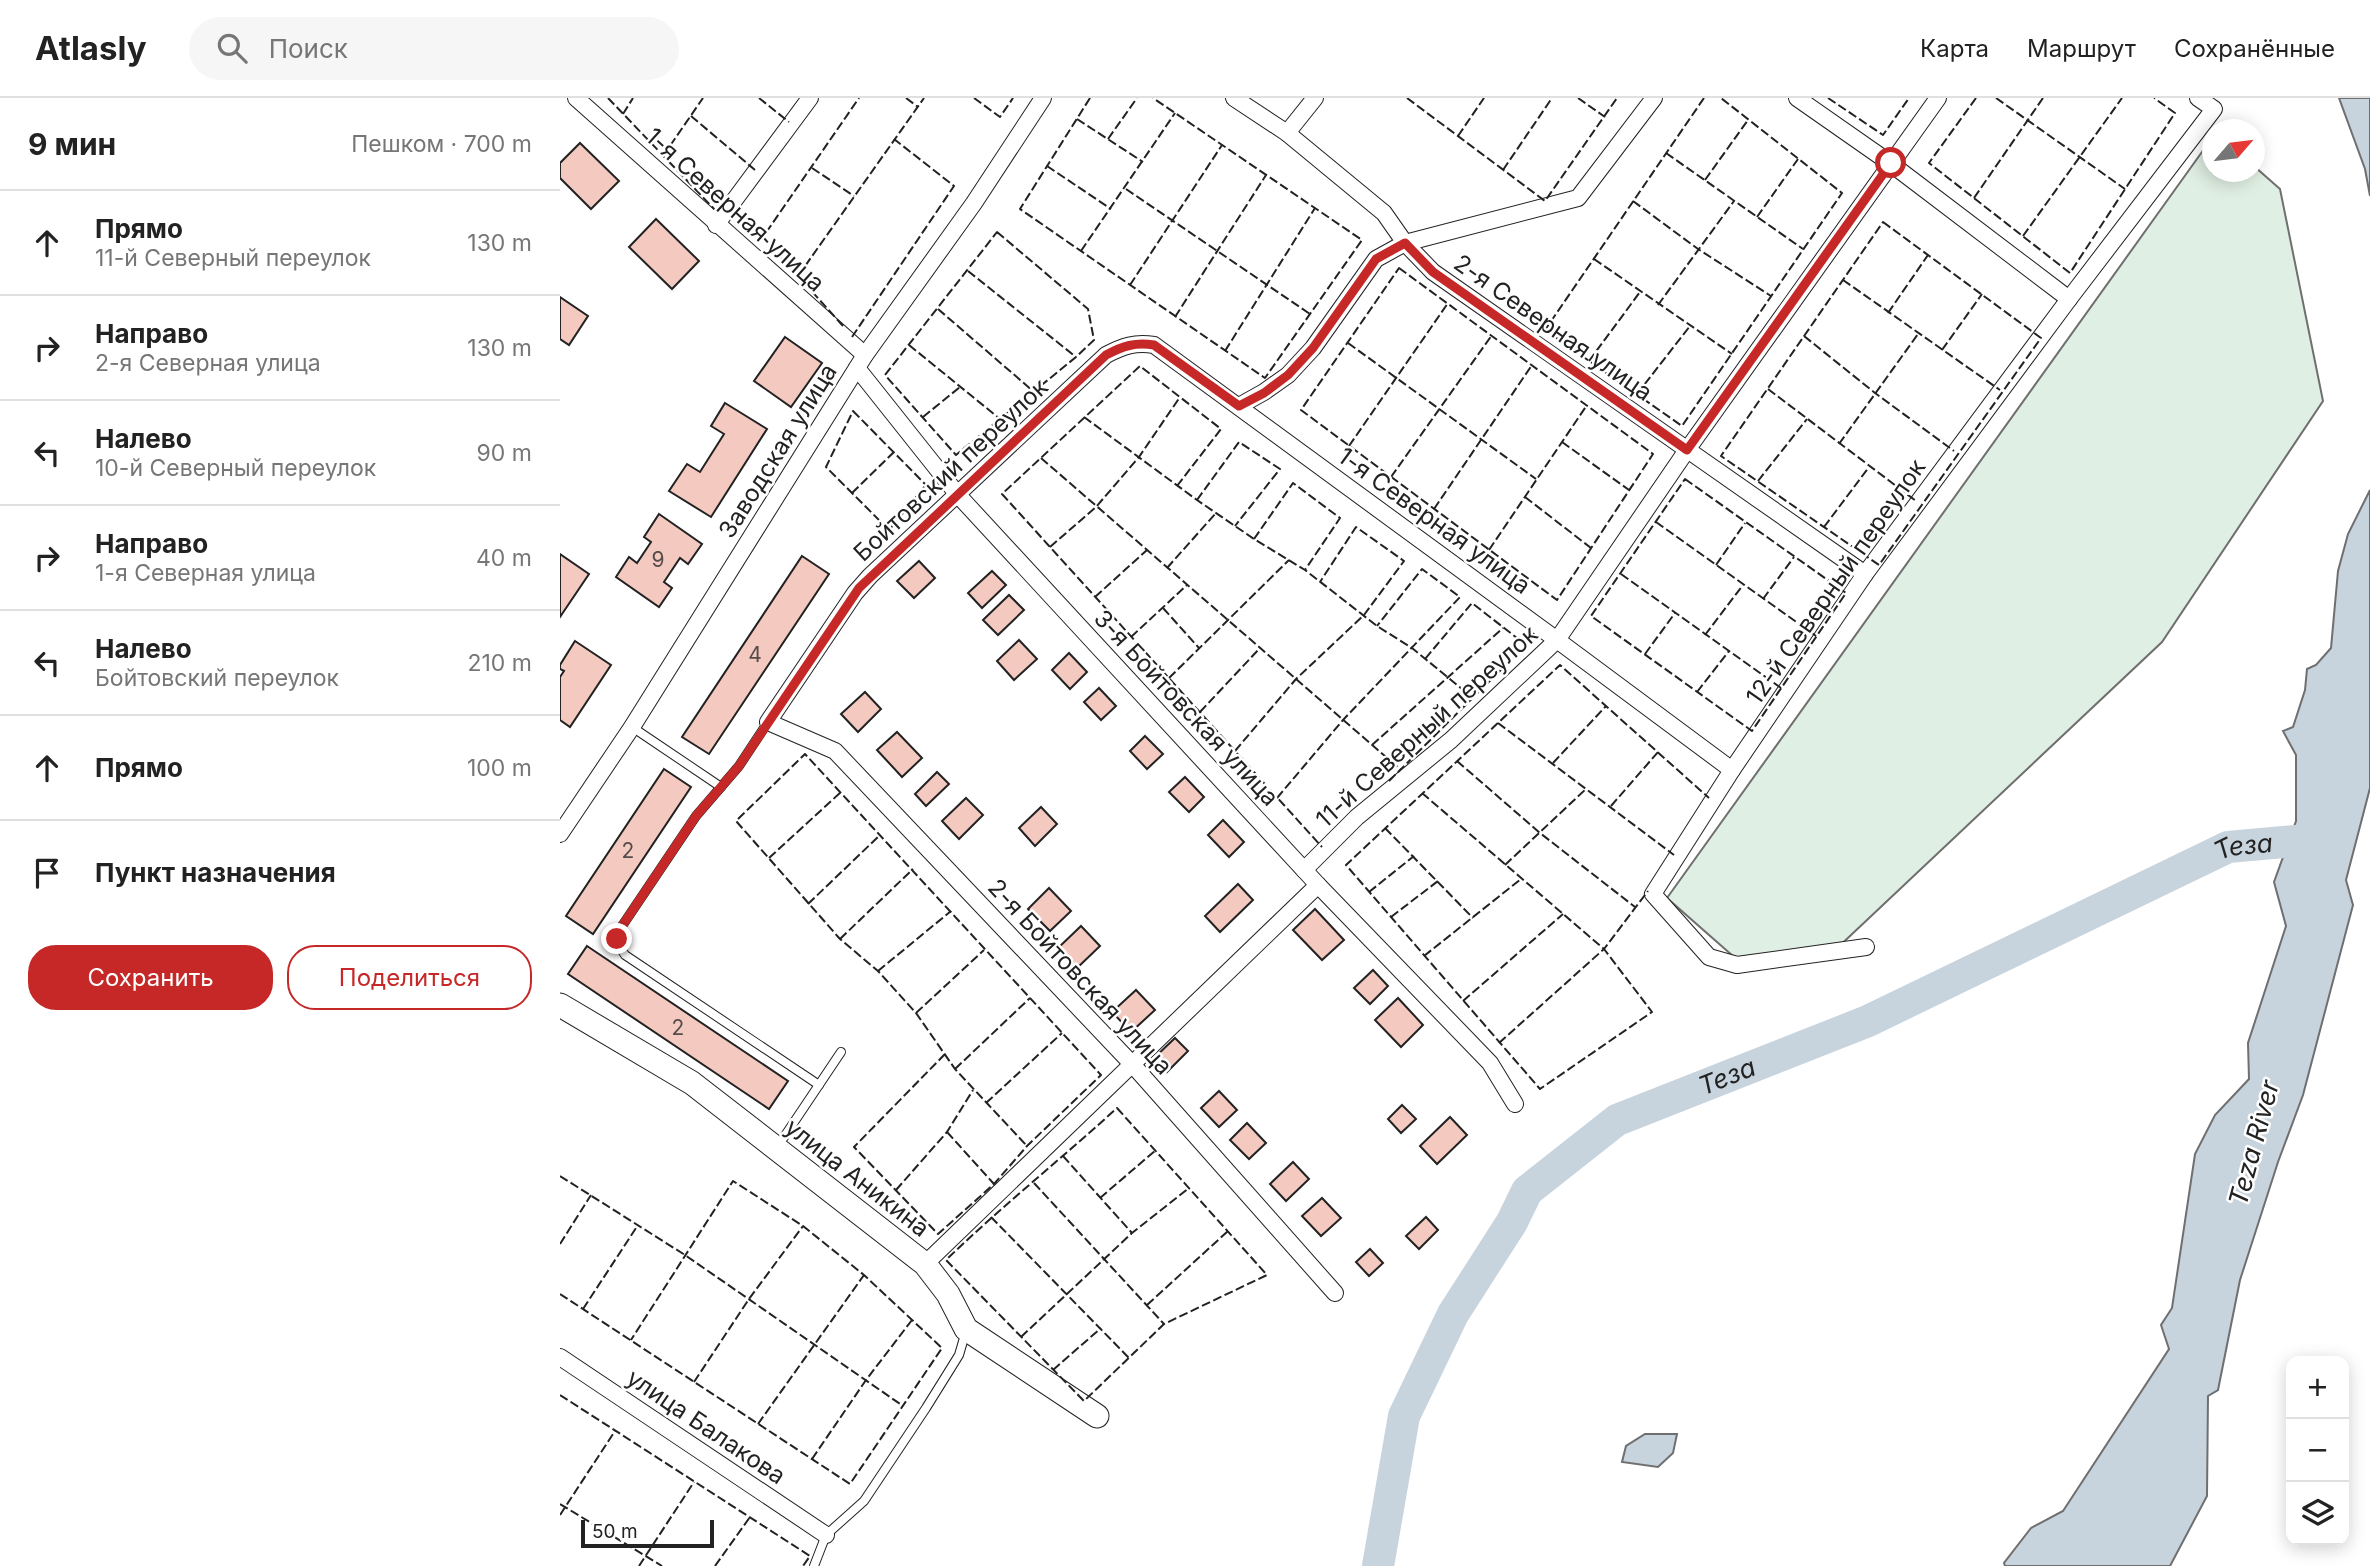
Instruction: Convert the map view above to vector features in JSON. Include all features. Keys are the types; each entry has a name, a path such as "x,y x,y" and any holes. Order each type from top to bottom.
{"street":[{"name":"1-я Северная улица","path":"576,98 861,362"},
{"path":"716,225 810,98"},
{"name":"Заводская улица","path":"560,834 632,727 861,362 974,203 1043,98"},
{"name":"2-я Северная улица","path":"1234,98 1287,134 1384,213 1405,243 1433,272 1865,574"},
{"path":"1287,134 1315,98"},
{"path":"1239,406 1264,393 1288,375 1313,348 1376,259 1405,243 1578,198 1654,98"},
{"path":"1797,98 1891,163 2069,299"},
{"name":"11-й Северный переулок","path":"1304,870 1357,817 1451,740 1557,640 1687,450 1938,98"},
{"name":"12-й Северный переулок","path":"1866,947 1737,965 1709,957 1653,894 1732,770 1865,574 2214,109 2198,98"},
{"name":"1-я Северная улица","path":"1138,343 1154,345 1239,406 1732,770"},
{"name":"Бойтовский переулок","path":"768,722 859,588 1106,355 1121,347 1138,343"},
{"name":"3-я Бойтовская улица","path":"861,362 958,495 1318,885 1490,1063 1515,1104"},
{"name":"2-я Бойтовская улица","path":"768,722 835,751 1132,1065 1335,1293"},
{"path":"925,1264 1318,885"},
{"name":"улица Аникина","path":"560,1005 692,1083 925,1264 948,1294 966,1329 1097,1416"},
{"name":"улица Балакова","path":"560,1357 826,1535"}],"lane":[{"path":"768,722 739,766 696,816 618,932 618,944 625,955 819,1085"},
{"path":"632,727 721,787"},
{"path":"776,1149 841,1052"},
{"path":"814,1566 826,1535 864,1501 926,1408 959,1355 966,1329"}],"green space":[{"path":"2202,152 2202,182 2265,182 2265,176 2280,189 2323,401 2162,642 1833,952 1742,964 1667,898"}],"water":[{"path":"2339,98 2370,98 2370,196 2365,169"},
{"name":"Teza River","path":"2370,490 2370,788 2346,880 2353,905 2303,1095 2240,1280 2218,1390 2208,1396 2207,1496 2170,1566 2005,1566 2004,1563 2031,1528 2063,1511 2169,1349 2161,1325 2172,1308 2195,1154 2215,1115 2249,1079 2248,1043 2286,926 2274,882 2296,821 2296,755 2283,731 2293,727 2305,690 2307,669 2316,665 2331,648 2338,571 2348,534"},
{"path":"1645,1434 1677,1434 1673,1453 1658,1467 1622,1462 1626,1446"}],"building":[{"path":"580,143 619,181 591,209 560,178 560,163"},
{"path":"656,219 699,261 672,289 629,247"},
{"path":"560,297 588,316 569,345 560,339"},
{"path":"785,337 822,363 791,407 754,381"},
{"path":"725,403 767,429 711,517 669,491 687,464 700,472 724,434 711,426"},
{"path":"659,514 702,544 688,564 680,558 664,582 672,588 659,607 616,577 629,557 637,563 651,542 644,537"},
{"path":"560,554 589,574 560,617"},
{"path":"802,556 829,574 709,754 682,737"},
{"path":"919,561 935,578 914,598 897,581"},
{"path":"992,571 1006,585 982,608 968,593"},
{"path":"1009,595 1024,610 998,635 983,620"},
{"path":"1019,640 1037,659 1014,680 997,661"},
{"path":"575,641 611,665 570,727 560,720 560,677 564,671 560,669 560,665"},
{"path":"1069,653 1087,672 1070,689 1052,670"},
{"path":"1099,688 1116,706 1101,720 1084,702"},
{"path":"865,692 881,709 858,732 841,714"},
{"path":"897,732 922,758 902,777 877,750"},
{"path":"1145,736 1163,754 1147,769 1130,751"},
{"path":"664,769 691,787 593,934 566,916"},
{"path":"937,772 949,784 926,806 915,794"},
{"path":"1185,777 1204,797 1189,812 1169,792"},
{"path":"966,798 983,815 959,839 942,821"},
{"path":"1041,807 1057,824 1035,846 1019,828"},
{"path":"1223,820 1244,842 1229,857 1208,835"},
{"path":"1238,884 1253,900 1220,932 1205,916"},
{"path":"1049,888 1071,911 1050,931 1028,909"},
{"path":"1315,909 1344,940 1322,960 1293,930"},
{"path":"1081,926 1100,946 1076,969 1057,949"},
{"path":"587,946 788,1081 769,1109 568,974"},
{"path":"1373,970 1388,986 1370,1004 1354,988"},
{"path":"1136,990 1155,1010 1131,1032 1112,1012"},
{"path":"1398,998 1423,1025 1401,1047 1375,1020"},
{"path":"1175,1038 1188,1051 1167,1072 1154,1058"},
{"path":"1219,1091 1237,1110 1219,1127 1201,1108"},
{"path":"1402,1105 1416,1119 1401,1133 1388,1119"},
{"path":"1450,1117 1467,1135 1437,1164 1420,1146"},
{"path":"1247,1123 1266,1143 1249,1159 1230,1140"},
{"path":"1293,1162 1309,1179 1286,1201 1270,1184"},
{"path":"1322,1198 1341,1218 1321,1236 1302,1216"},
{"path":"1426,1217 1438,1230 1419,1249 1406,1236"},
{"path":"1370,1249 1383,1263 1369,1276 1356,1262"}],"waterway":[{"name":"Теза","path":"1378,1566 1404,1416 1453,1314 1512,1222 1527,1191 1617,1120 1868,1021 2228,847 2317,839"}],"fence":[{"path":"608,98 719,214"},
{"path":"623,114 633,98"},
{"path":"663,156 703,98"},
{"path":"759,98 789,122"},
{"path":"843,326 763,237 859,98"},
{"path":"906,98 918,107"},
{"path":"798,276 924,98"},
{"path":"974,98 1000,117 1013,98"},
{"path":"1090,98 1020,209 1265,378 1362,240 1153,98"},
{"path":"1108,139 1137,98"},
{"path":"1407,98 1545,201 1617,98"},
{"path":"1458,136 1484,98"},
{"path":"1503,170 1552,98"},
{"path":"1578,98 1605,117"},
{"path":"1704,98 1545,330 1682,426 1842,193 1721,98"},
{"path":"1828,98 1883,135 1909,98"},
{"path":"1976,98 1929,163 2070,273 2175,113 2154,98"},
{"path":"1996,98 2125,189"},
{"path":"1974,198 2043,98"},
{"path":"2023,236 2122,98"},
{"path":"1081,251 1175,113"},
{"path":"691,116 755,170"},
{"path":"1077,119 1143,162"},
{"path":"1705,180 1748,120"},
{"path":"852,337 954,186 894,139"},
{"path":"1130,285 1222,145"},
{"path":"1666,153 1803,249"},
{"path":"1757,217 1798,159"},
{"path":"1047,166 1111,209"},
{"path":"812,168 854,196"},
{"path":"1175,317 1266,175"},
{"path":"1126,189 1310,314"},
{"path":"1633,201 1698,249 1771,296"},
{"path":"1658,305 1734,201"},
{"path":"1225,351 1315,208"},
{"path":"1883,222 2041,338 1879,565 1721,456 1883,222"},
{"path":"997,232 1088,309 1094,340 956,455 885,375 997,232"},
{"path":"1888,313 1928,255"},
{"path":"1594,259 1732,354"},
{"path":"1399,268 1653,454 1557,600 1301,410 1399,268"},
{"path":"968,271 1076,357"},
{"path":"1843,280 2000,390"},
{"path":"1589,361 1640,292"},
{"path":"1942,350 1982,294"},
{"path":"1349,446 1448,303"},
{"path":"938,309 1033,391"},
{"path":"1637,394 1690,326"},
{"path":"1839,444 1918,334"},
{"path":"1391,477 1492,335"},
{"path":"1804,336 1954,451"},
{"path":"1348,343 1536,479"},
{"path":"909,345 1000,419"},
{"path":"1434,509 1532,365"},
{"path":"1177,486 1221,429 1140,366 1002,494 1322,847"},
{"path":"923,417 960,387"},
{"path":"1768,389 1916,501"},
{"path":"1050,547 1096,507 1139,457 1180,397"},
{"path":"1489,550 1587,405"},
{"path":"853,411 926,485 889,530 826,467 853,411"},
{"path":"1084,417 1197,500 1305,570 1377,626 1412,648 1473,698"},
{"path":"1758,481 1807,419"},
{"path":"1197,500 1239,442 1280,469 1235,526"},
{"path":"1562,442 1629,490"},
{"path":"852,493 894,452"},
{"path":"1041,458 1401,770"},
{"path":"1824,527 1869,467"},
{"path":"1685,479 1846,593 1752,731 1591,616 1685,479"},
{"path":"1254,539 1293,483 1340,518 1305,570"},
{"path":"1525,497 1591,548"},
{"path":"1167,568 1216,513"},
{"path":"1656,522 1816,636"},
{"path":"1716,565 1745,523"},
{"path":"1235,751 1296,679 1364,615 1404,561 1356,527 1320,582"},
{"path":"1095,597 1147,550"},
{"path":"1763,599 1794,557"},
{"path":"1169,678 1289,560"},
{"path":"1277,798 1343,720 1460,597 1422,569 1377,626"},
{"path":"1621,574 1781,688"},
{"path":"1131,637 1187,585"},
{"path":"1705,635 1743,585"},
{"path":"1389,781 1526,645 1472,603 1425,659"},
{"path":"1163,608 1199,648"},
{"path":"1645,654 1675,613"},
{"path":"1372,745 1503,628"},
{"path":"1200,712 1260,648"},
{"path":"1697,692 1729,651"},
{"path":"1422,793 1604,949 1652,1012 1540,1089 1346,865 1560,665 1709,798"},
{"path":"1553,763 1606,706"},
{"path":"1498,723 1674,855"},
{"path":"1611,806 1658,752"},
{"path":"945,1054 854,1147 938,1234 994,1184 1027,1146 1101,1075 805,754 736,821 840,939 878,971 916,1013 955,1069 1027,1146"},
{"path":"1457,761 1540,833 1635,907"},
{"path":"1505,865 1587,788"},
{"path":"769,858 841,792"},
{"path":"1385,828 1473,918"},
{"path":"808,904 880,835"},
{"path":"1369,892 1414,856"},
{"path":"840,939 913,869"},
{"path":"1424,956 1521,879"},
{"path":"1391,917 1438,881"},
{"path":"1499,1043 1604,949 1648,891"},
{"path":"878,971 951,911"},
{"path":"1463,1001 1563,914"},
{"path":"916,1013 984,950"},
{"path":"955,1069 1030,998"},
{"path":"986,1103 1062,1033"},
{"path":"896,1190 947,1132 973,1090"},
{"path":"1117,1108 1267,1275 1164,1324 1084,1401 946,1260 1117,1108"},
{"path":"947,1132 994,1184"},
{"path":"1100,1198 1156,1150"},
{"path":"1063,1156 1132,1233"},
{"path":"560,1176 685,1255 903,1406"},
{"path":"560,1294 850,1484 942,1348 864,1275 803,1226 733,1181 631,1340"},
{"path":"1034,1183 1164,1324"},
{"path":"1021,1337 1132,1233 1189,1188"},
{"path":"560,1244 591,1195"},
{"path":"991,1217 1129,1358"},
{"path":"583,1309 638,1225"},
{"path":"694,1382 749,1299 803,1226"},
{"path":"1147,1305 1228,1231"},
{"path":"758,1424 864,1275"},
{"path":"812,1459 866,1380 912,1320"},
{"path":"1053,1370 1101,1328"},
{"path":"560,1395 810,1556 803,1566"},
{"path":"560,1515 615,1431"},
{"path":"639,1566 694,1482"},
{"path":"560,1504 662,1566"},
{"path":"715,1566 750,1517"}],"route":[{"path":"617,939 618,932 688,827 739,766 859,588 1106,355 1121,347 1138,343 1154,345 1239,406 1264,393 1288,375 1313,348 1376,259 1405,243 1433,272 1687,450 1891,163"}]}
